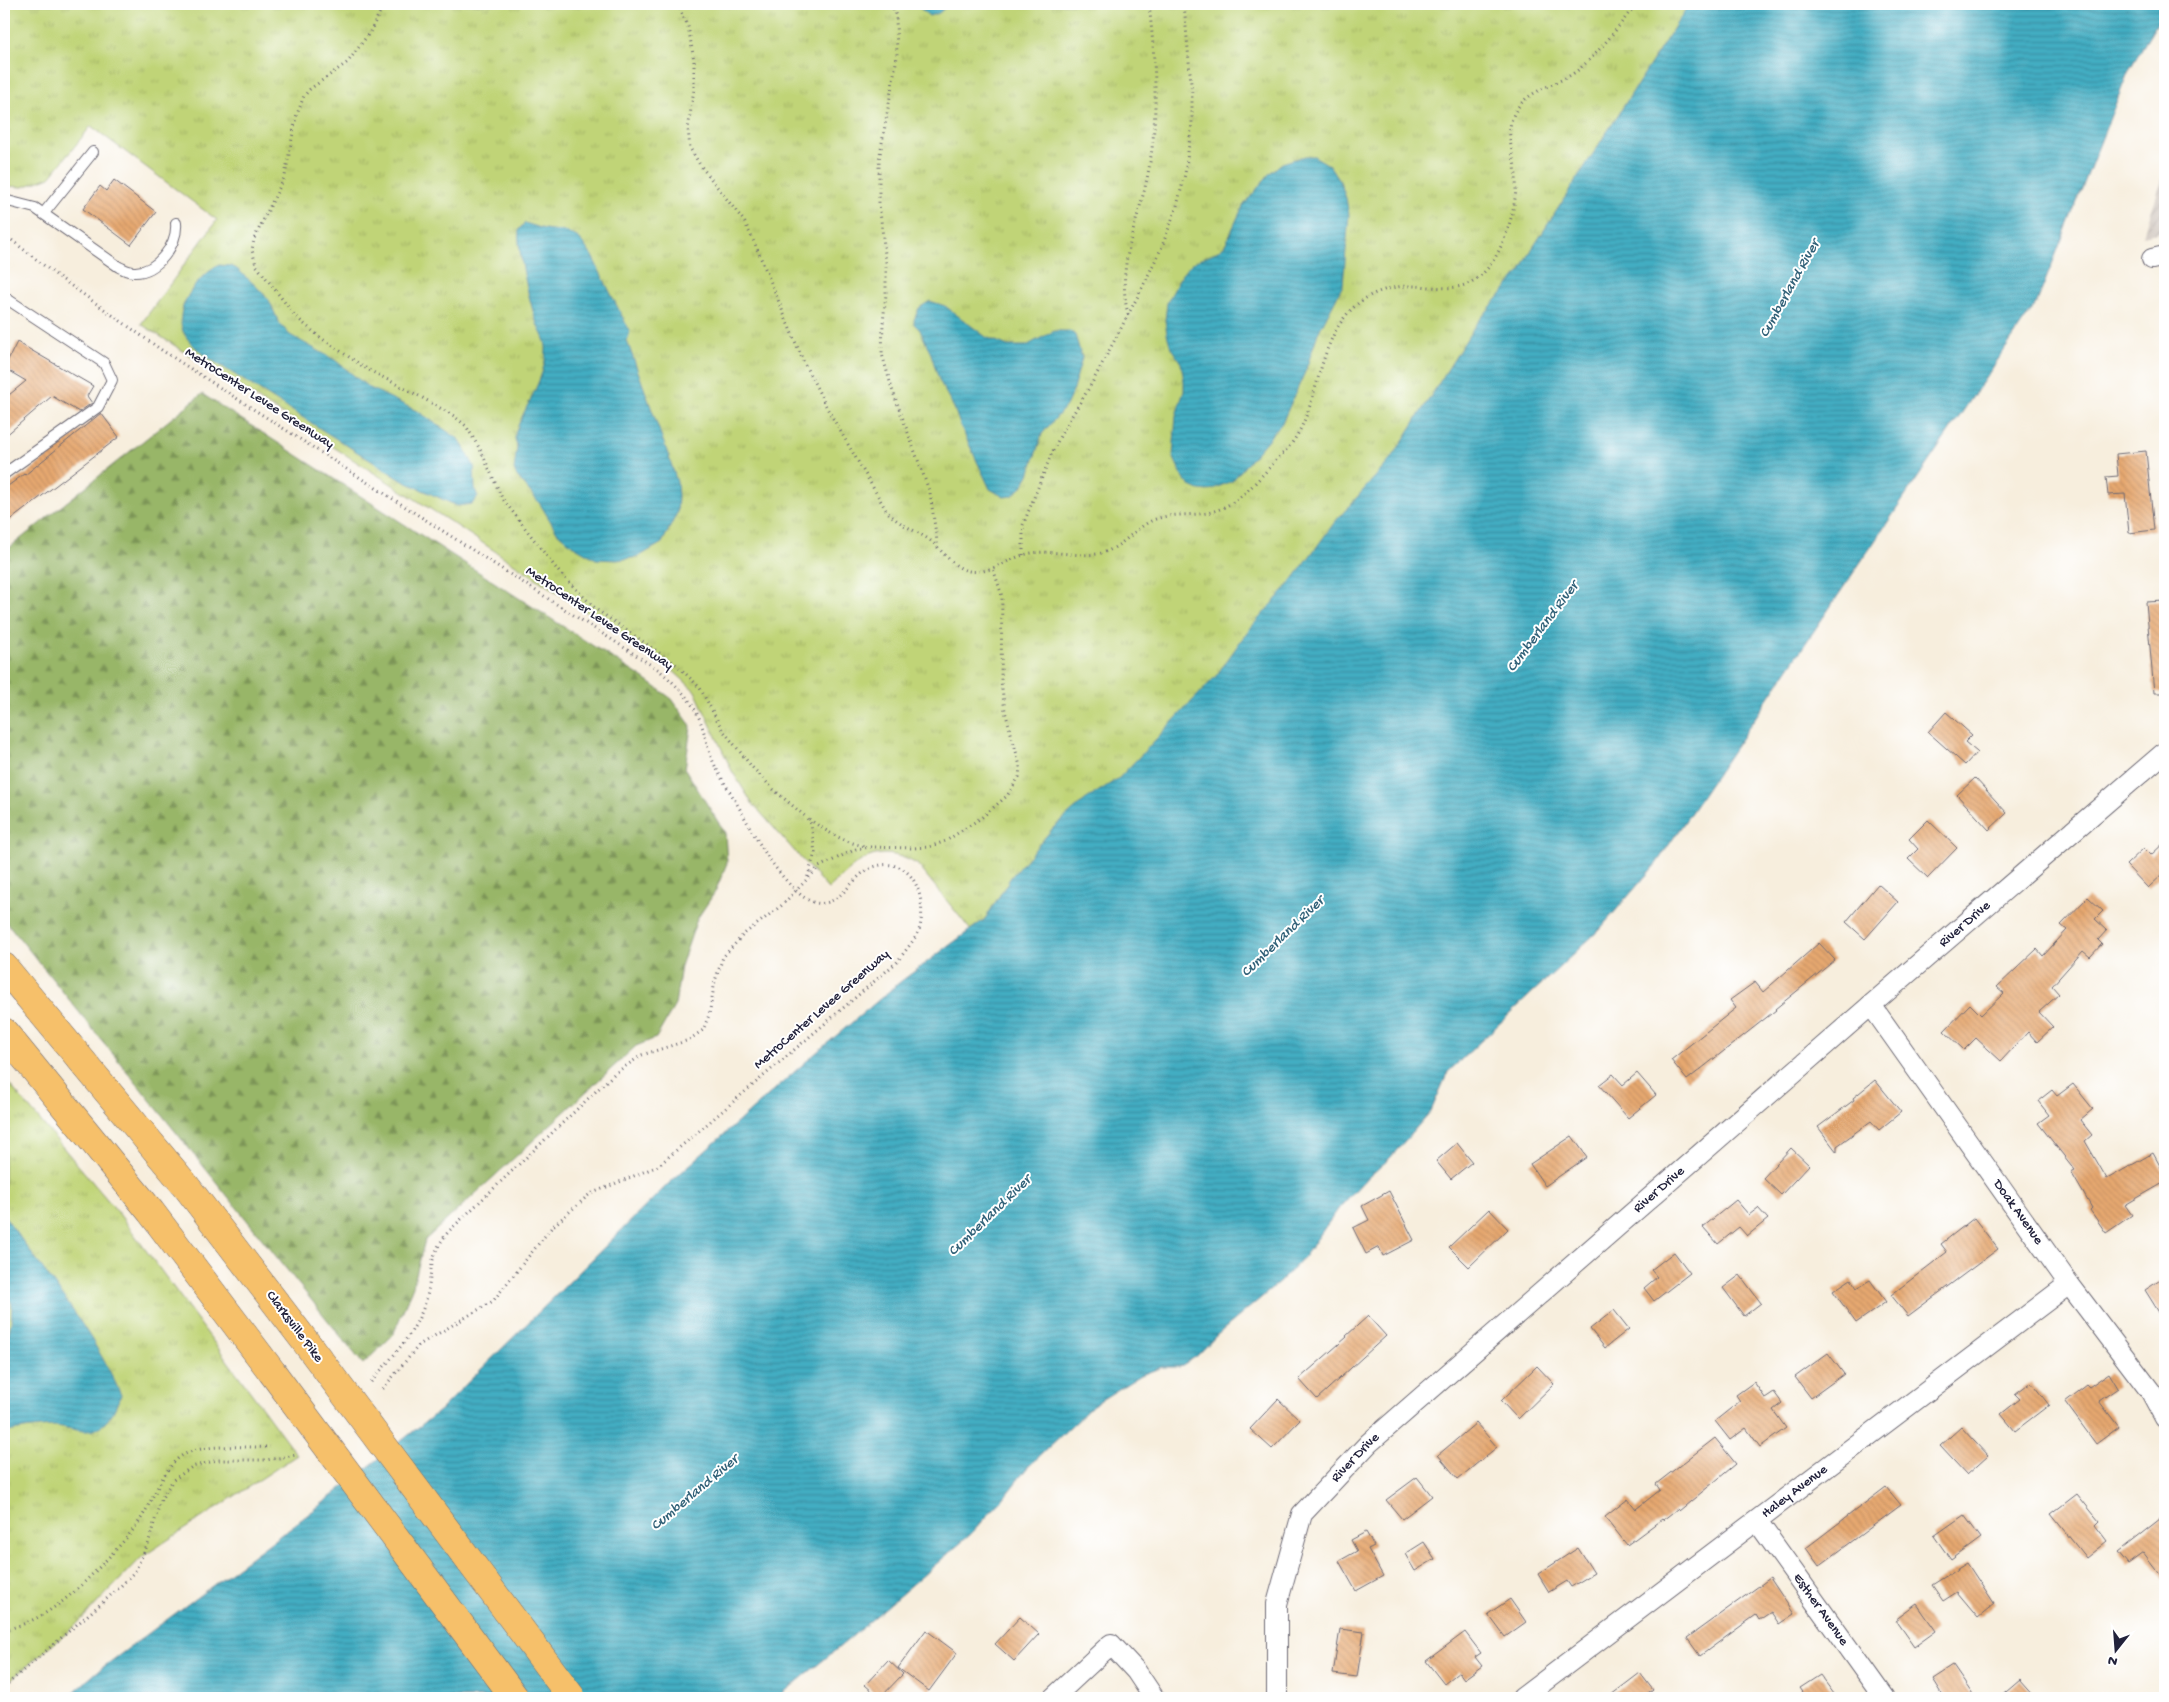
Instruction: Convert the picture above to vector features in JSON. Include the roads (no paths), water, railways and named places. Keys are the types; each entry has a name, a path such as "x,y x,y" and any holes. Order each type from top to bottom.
{"main road":[{"name":"Clarksville Pike","path":"4,966 186,1186 308,1345 572,1698"},
{"path":"4,1032 151,1212 515,1698"}],"street":[{"name":"River Drive","path":"1277,1698 1277,1604 1302,1514 1369,1443 1870,1005 2165,752"},
{"name":"Doak Avenue","path":"1870,1005 2069,1284 2151,1392 2165,1418"},
{"name":"Haley Avenue","path":"1522,1698 2069,1284"},
{"name":"Esther Avenue","path":"1757,1521 1884,1698"},
{"path":"1053,1698 1111,1644 1136,1671 1154,1698"}],"lane":[{"path":"44,213 93,152"},
{"path":"4,200 27,204 44,213 119,267 134,272 143,271 154,265 168,250 175,240 176,223"},
{"path":"4,297 104,362 112,380 98,407 4,474"}],"water":[{"path":"915,4 949,4 939,13 929,16"},
{"name":"Cumberland River","path":"1689,4 2165,4 2165,10 2129,70 2037,302 1656,864 1599,930 1448,1072 1431,1111 1390,1158 1363,1182 1339,1208 1304,1257 1281,1281 1217,1335 1197,1356 1179,1367 1162,1367 1141,1375 1093,1405 1027,1468 1002,1500 971,1534 848,1640 777,1698 67,1698 98,1671 314,1510 439,1411 667,1185 818,1051 900,982 985,919 1011,877 1053,828 1085,800 1119,778 1216,676 1247,632 1291,582 1334,523 1392,458 1476,324 1521,271 1532,249"},
{"path":"1305,156 1314,156 1329,165 1340,181 1346,198 1349,215 1343,285 1318,333 1305,372 1282,423 1232,481 1208,491 1199,490 1190,486 1183,478 1173,456 1176,415 1184,391 1184,381 1181,363 1171,348 1167,334 1165,320 1167,303 1182,274 1192,263 1218,251 1225,245 1243,206 1270,173 1282,163"},
{"path":"525,223 544,229 567,232 579,238 592,256 630,332 627,341 669,457 677,482 678,496 677,513 662,543 638,557 617,560 596,559 572,545 557,532 540,504 514,470 517,447 515,434 538,383 545,362 546,351 545,341 532,306 522,263 519,229"},
{"path":"219,265 231,266 237,269 256,286 269,300 279,323 290,335 335,360 368,387 419,412 460,440 474,466 475,489 478,497 472,504 457,506 403,481 207,357 195,347 185,335 181,325 181,315 188,295 195,285"},
{"path":"930,301 945,306 986,337 1008,346 1026,346 1054,331 1070,331 1075,335 1082,358 1072,393 1066,406 1042,434 1029,475 1021,488 1012,496 1004,497 990,489 954,408 939,380 931,354 920,330 914,324 919,308"},
{"path":"4,1215 82,1324 109,1370 121,1395 108,1419 96,1429 81,1431 54,1426 28,1428 4,1433 4,1354 11,1323 12,1305 4,1284"}]}
